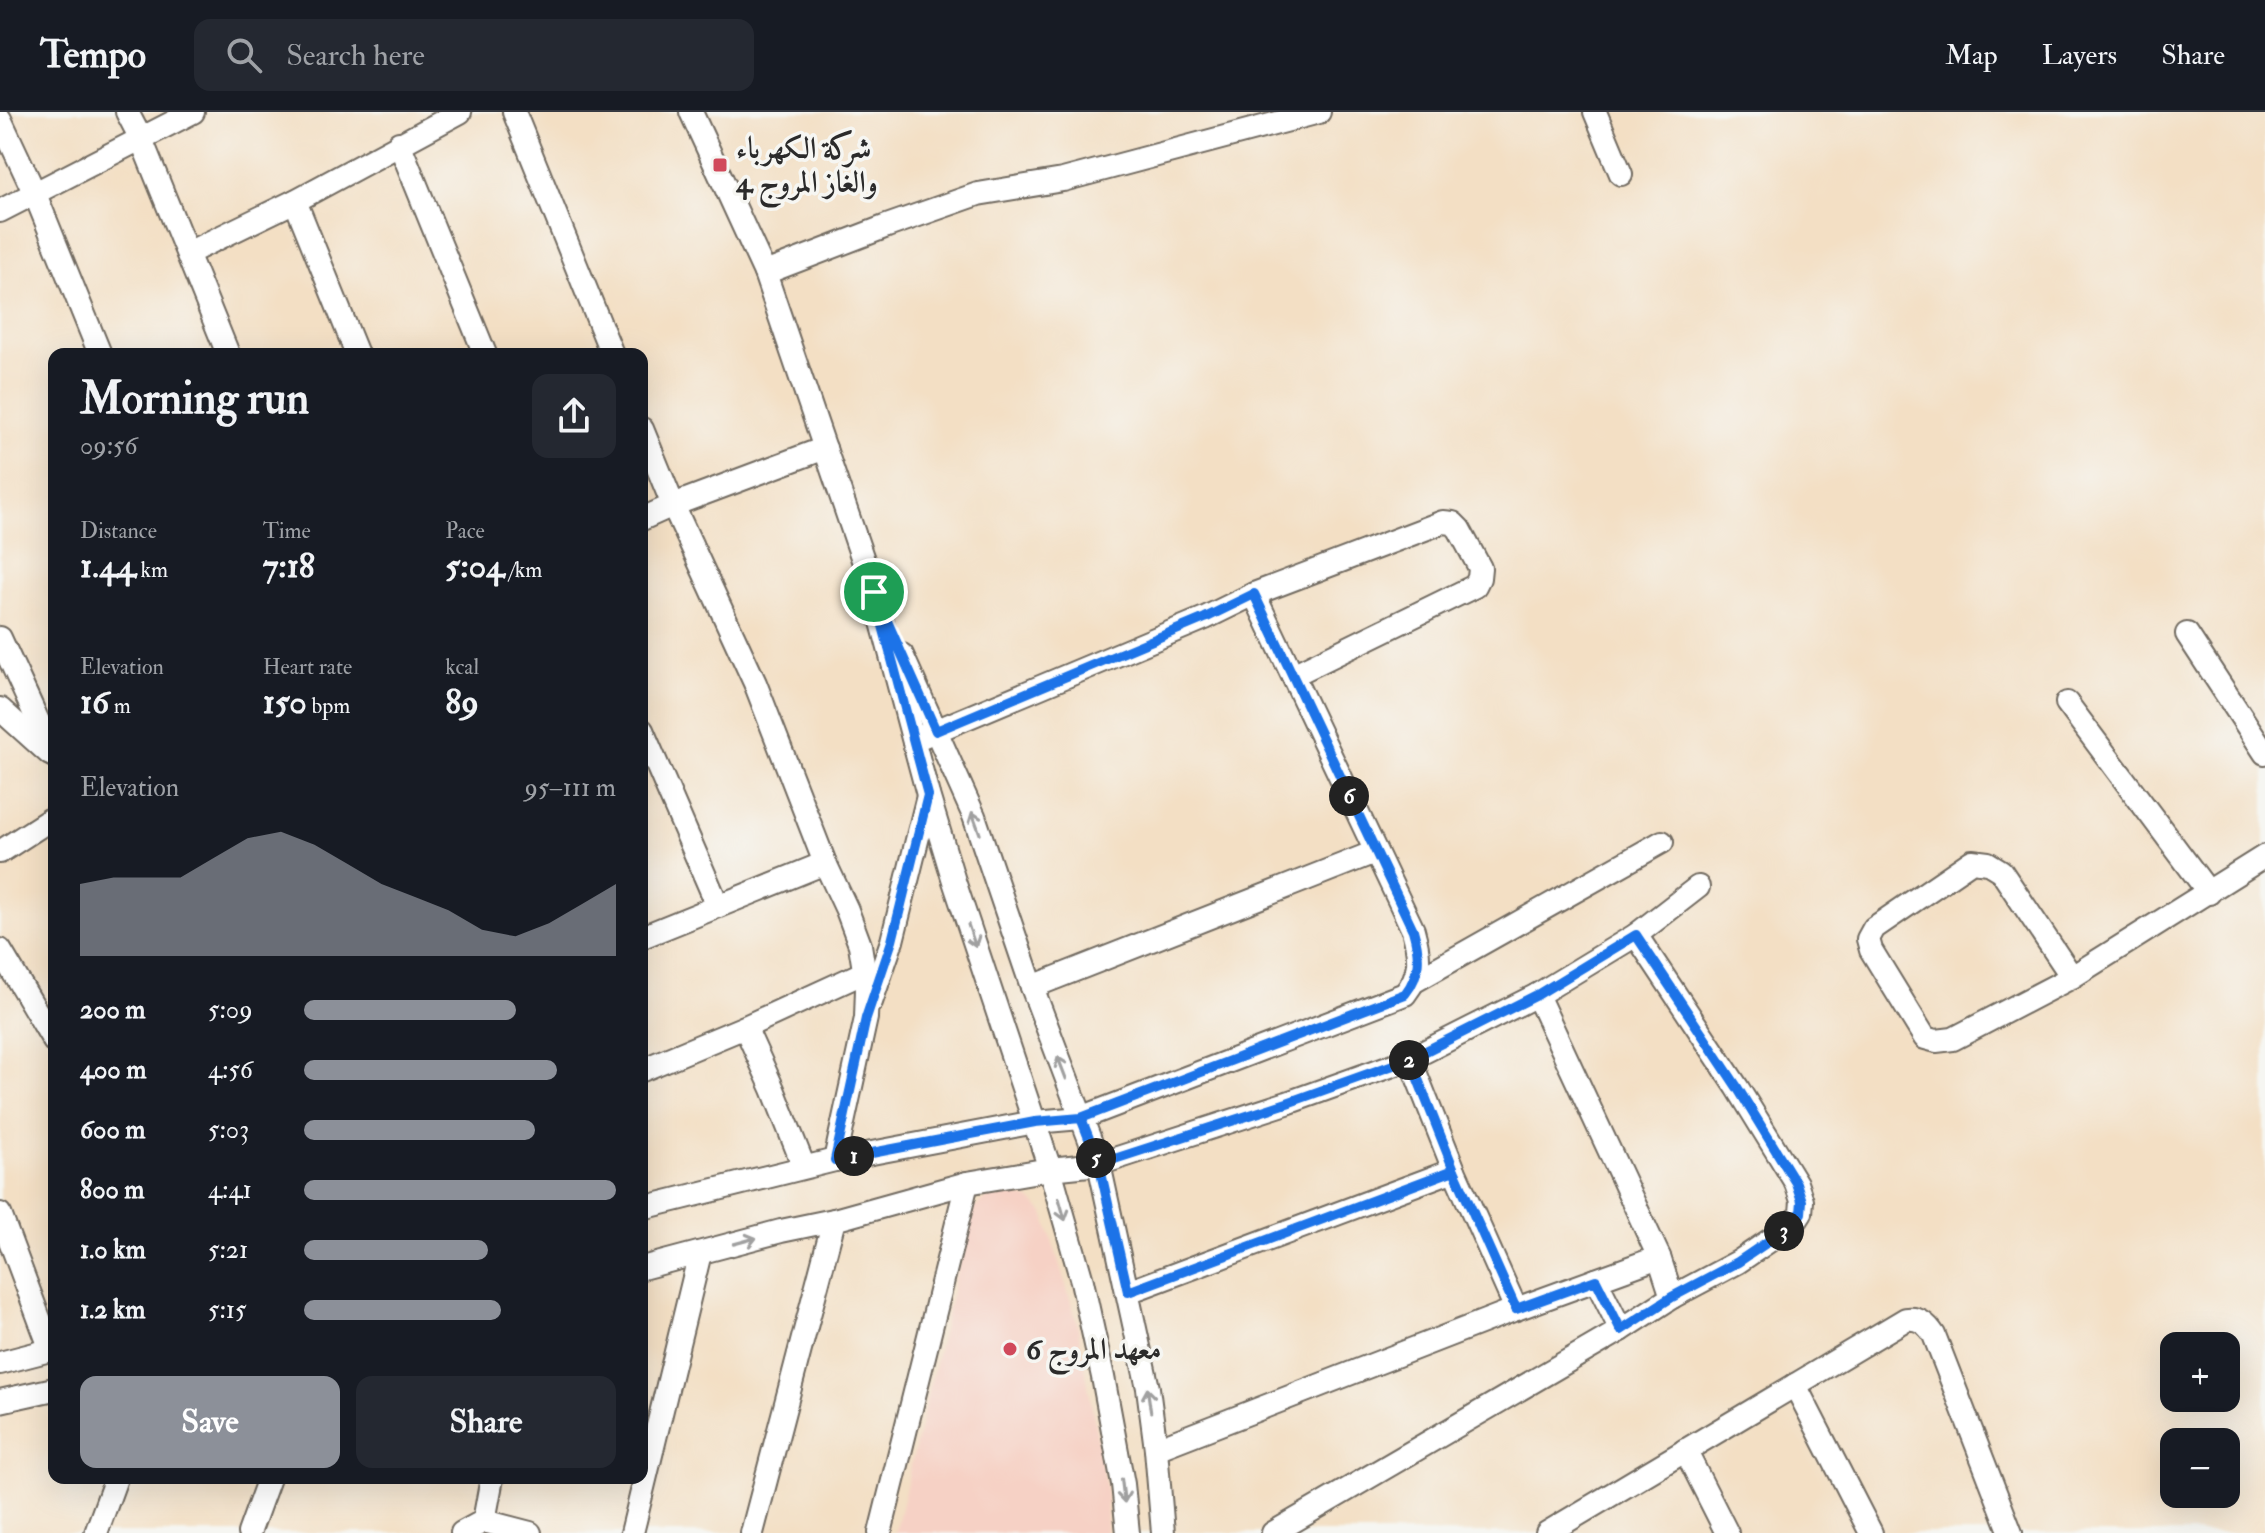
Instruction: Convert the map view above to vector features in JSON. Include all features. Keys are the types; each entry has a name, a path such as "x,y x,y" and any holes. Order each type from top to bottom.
{"street":[{"path":"127,112 141,139 226,348"},
{"path":"0,211 193,112"},
{"path":"188,253 295,201 460,112"},
{"path":"514,112 610,348"},
{"path":"691,112 765,273 874,592 928,795 1050,1169 1082,1281 1123,1484 1128,1533"},
{"path":"765,273 978,194 1063,180 1319,112"},
{"path":"1595,112 1621,174"},
{"path":"0,119 35,194 98,348"},
{"path":"399,143 483,348"},
{"path":"295,201 355,348"},
{"path":"648,444 755,683 825,863 856,932 865,972 866,1018"},
{"path":"648,516 825,448"},
{"path":"914,740 1205,618 1254,594 1443,522 1453,523 1459,529 1480,568 1475,586 1293,675"},
{"path":"874,592 974,816 1032,987 1099,1164 1148,1388 1163,1533"},
{"path":"1254,594 1413,930 1418,947 1415,981"},
{"path":"2187,634 2265,753"},
{"path":"0,638 48,744"},
{"path":"2067,703 2209,893"},
{"path":"0,709 48,752"},
{"path":"648,744 718,906"},
{"path":"835,1160 866,1018 892,941 928,795"},
{"path":"0,852 48,821"},
{"path":"648,1206 835,1160 1035,1122 1081,1118 1405,994 1415,981 1662,842"},
{"path":"1032,987 1375,852"},
{"path":"2072,977 2001,871 1988,863 1972,861 1874,928 1868,939 1871,950 1925,1038 1936,1041 1953,1039 2072,977 2265,856"},
{"path":"648,935 825,863"},
{"path":"648,1266 967,1183 1099,1164 1410,1059 1537,995 1636,935 1698,887"},
{"path":"1273,1533 1621,1330 1672,1297 1738,1262 1794,1224 1801,1213 1802,1201 1796,1183 1737,1087 1636,935"},
{"path":"0,950 48,1031"},
{"path":"648,1067 865,972"},
{"path":"1537,995 1659,1257 1672,1297"},
{"path":"745,1027 804,1167"},
{"path":"1410,1059 1454,1170 1516,1309"},
{"path":"1128,1292 1454,1170"},
{"path":"880,1533 967,1183"},
{"path":"0,1214 48,1337"},
{"path":"752,1533 834,1220"},
{"path":"648,1467 700,1253"},
{"path":"1156,1449 1516,1309 1659,1257"},
{"path":"1596,1280 1621,1330"},
{"path":"1547,1533 1582,1524 1685,1450 1906,1319 1913,1318 1929,1327 1934,1335 2011,1533"},
{"path":"0,1363 48,1351"},
{"path":"1795,1385 1871,1533"},
{"path":"0,1401 48,1390"},
{"path":"1685,1450 1727,1533"},
{"path":"96,1533 114,1484"},
{"path":"249,1533 267,1484"},
{"path":"484,1521 491,1484"},
{"path":"632,1533 644,1484"},
{"path":"462,1533 484,1521 530,1533"}],"shaded area":[{"name":"معهد المروج 6","path":"1009,1194 1030,1199 1044,1213 1077,1322 1107,1494 1106,1533 895,1533 971,1211 988,1197"}],"place":[{"name":"شركة الكهرباء والغاز المروج 4","path":"720,165"},
{"name":"معهد المروج 6","path":"1010,1349"}],"route":[{"path":"874,592 928,795 892,941 866,1018 835,1160 1035,1122 1081,1118 1099,1164 1410,1059 1454,1170 1516,1309 1596,1280 1621,1330 1672,1297 1738,1262 1794,1224 1801,1213 1802,1201 1796,1183 1737,1087 1636,935 1537,995 1410,1059 1454,1170 1128,1292 1099,1164 1081,1118 1405,994 1415,981 1418,966 1418,947 1413,930 1254,594 1205,618 936,731 874,592"}]}
